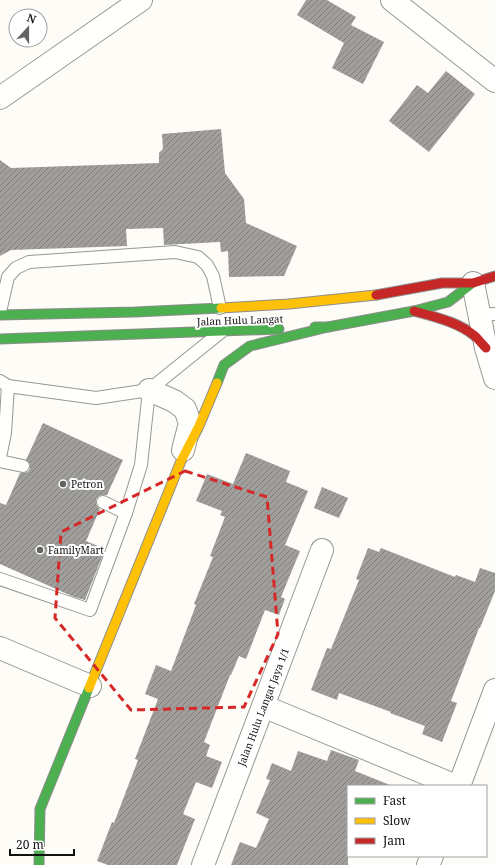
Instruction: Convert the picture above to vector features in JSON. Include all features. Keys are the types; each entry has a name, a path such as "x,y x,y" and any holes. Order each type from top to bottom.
{"main road":[{"name":"Jalan Hulu Langat","path":"0,316 135,312 289,304 366,296 442,283 473,283 495,276"},
{"name":"Jalan Hulu Langat","path":"0,339 328,327 414,311 448,302 473,283"},
{"path":"414,311 446,320 463,328 476,337 486,348"},
{"path":"39,865 40,809 181,461 199,426 224,365 250,346 328,327"}],"street":[{"path":"0,98 141,0"},
{"path":"392,0 495,81"},
{"path":"473,283 487,315 486,348 495,378"},
{"path":"149,390 174,401 185,409 190,423 181,461"},
{"name":"Jalan Hulu Langat Jaya 1/1","path":"203,865 322,550"},
{"path":"0,648 90,686"},
{"path":"457,785 495,690"},
{"path":"263,706 455,785"}],"lane":[{"path":"0,312 8,276 16,268 29,262 175,252 198,257 207,266 213,276 220,308"},
{"path":"0,457 5,433 4,383 96,398 149,390 222,332"},
{"path":"0,579 90,610 126,513 141,465 149,390"},
{"path":"0,461 23,466"},
{"path":"103,502 126,513"}],"highlighted area":[{"path":"185,471 267,497 278,634 244,707 131,710 55,618 61,532"}],"building":[{"path":"306,0 327,0 356,17 351,25 384,42 363,84 332,68 344,43 297,15"},
{"path":"446,71 475,94 429,152 389,121 417,85 428,93"},
{"path":"221,129 225,173 244,199 246,223 297,246 284,276 229,277 228,251 221,252 220,242 164,245 163,228 126,229 127,246 11,250 0,256 0,160 11,168 159,163 159,153 163,149 162,134"},
{"path":"43,423 123,460 107,495 99,496 96,499 97,506 100,509 86,541 105,549 85,600 74,597 0,564 0,503 6,505 20,473 29,471 30,464 26,460"},
{"path":"246,453 290,471 286,482 308,491 285,545 300,551 281,597 285,599 279,615 265,610 246,659 239,656 230,675 204,742 210,745 206,756 222,762 212,788 196,782 183,814 195,819 177,865 108,865 97,861 112,822 114,823 138,760 135,759 158,699 145,694 156,665 171,671 196,605 194,604 213,557 210,556 225,517 220,515 222,511 196,501 207,474 233,484"},
{"path":"322,487 348,498 339,518 314,508"},
{"path":"368,548 379,552 381,548 455,577 456,575 475,582 480,568 495,573 495,591 451,701 457,703 442,742 422,734 425,726 390,713 391,712 339,693 337,700 311,690 327,648 331,649 359,580 356,579"},
{"path":"331,750 359,760 355,771 390,785 347,785 348,865 231,865 240,842 256,848 269,819 256,813 270,780 266,779 272,763 291,771 298,751 327,761"}],"traffic: fast":[{"path":"315,327 328,327 414,311 448,302 473,283"},
{"path":"0,315 135,312 221,308"},
{"path":"217,383 224,365 250,346 328,327"},
{"path":"0,339 279,329"},
{"path":"39,865 40,809 89,688"}],"traffic: slow":[{"path":"221,308 289,304 376,295"},
{"path":"89,688 181,461 199,426 217,383"}],"traffic: jam":[{"path":"376,295 442,283 473,283 495,276"},
{"path":"414,311 446,320 461,327 475,336 486,348"}],"place":[{"name":"Petron","path":"63,484"},
{"name":"FamilyMart","path":"40,550"}]}
